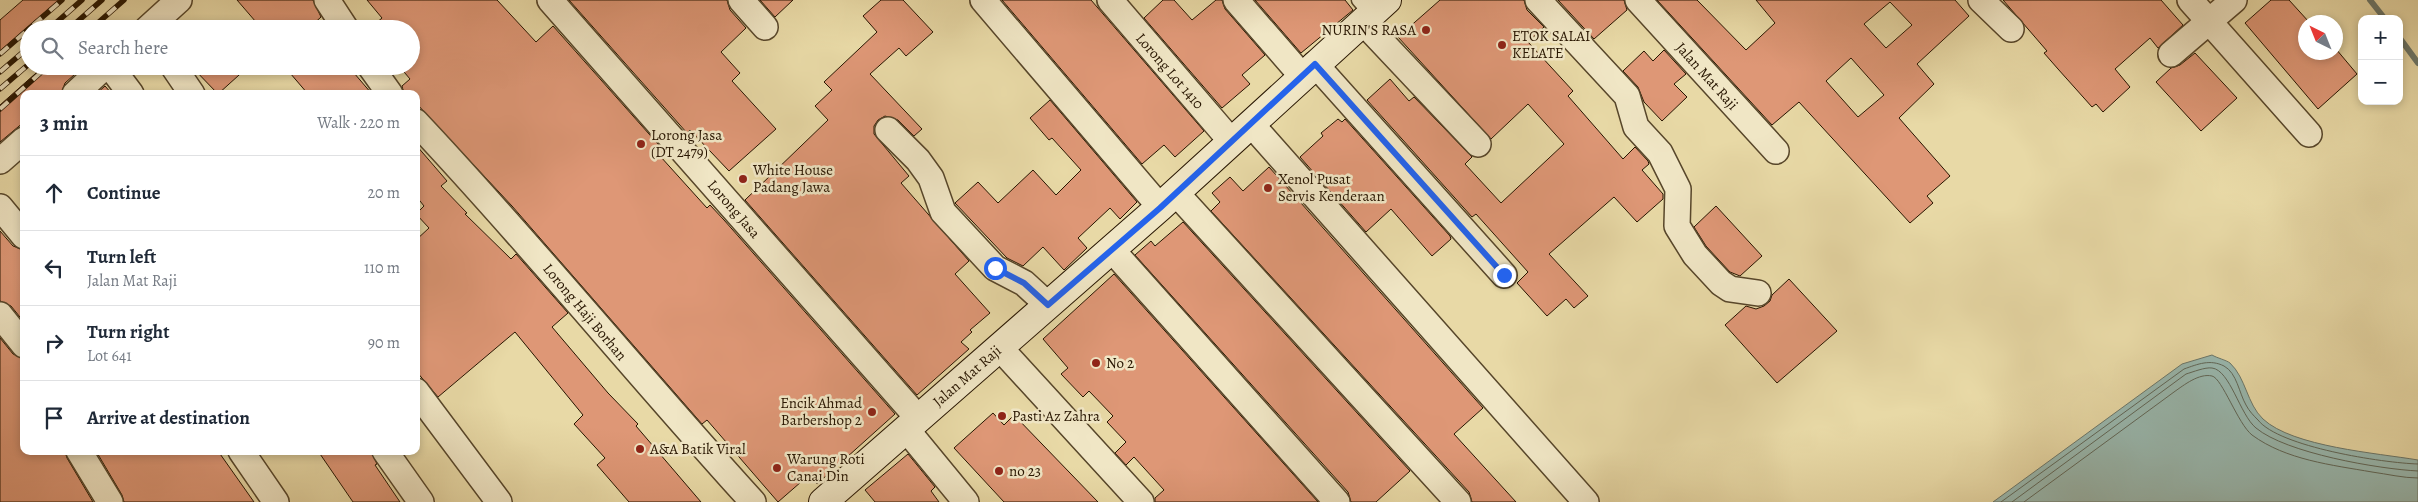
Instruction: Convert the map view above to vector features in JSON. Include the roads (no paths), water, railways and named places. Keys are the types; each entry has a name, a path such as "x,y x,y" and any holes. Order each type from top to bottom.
{"street":[{"path":"158,20 180,0"},
{"path":"327,0 340,20"},
{"name":"Lorong Jasa","path":"550,0 912,423 966,502"},
{"path":"741,0 766,27"},
{"path":"983,0 1168,200 1458,502"},
{"name":"Lorong Lot 1410","path":"1110,0 1241,133 1586,502"},
{"path":"1236,0 1309,70 1504,275"},
{"path":"1538,0 1627,96 1636,127 1660,153 1678,189 1677,226 1695,255 1721,283 1730,289 1758,292"},
{"name":"Jalan Mat Raji","path":"1638,0 1776,151"},
{"path":"1981,0 2011,30"},
{"path":"2190,0 2309,134"},
{"path":"2170,54 2234,0"},
{"path":"1370,9 1478,144"},
{"name":"Jalan Mat Raji","path":"823,502 1168,200 1309,70 1370,9"},
{"path":"79,90 96,75"},
{"path":"117,75 128,90"},
{"path":"179,75 189,90"},
{"path":"376,75 387,90"},
{"name":"Lorong Haji Borhan","path":"420,126 492,203 661,401 753,502"},
{"path":"888,130 918,160 931,178 943,212 995,268 1024,283 1048,305"},
{"path":"0,162 20,144"},
{"path":"0,207 20,231"},
{"path":"1112,250 1337,502"},
{"path":"0,315 20,340"},
{"path":"1000,348 1141,502"},
{"path":"420,396 499,502"},
{"path":"81,455 110,502"},
{"path":"244,455 276,502"},
{"path":"388,455 421,502"}],"water":[{"path":"2212,355 2230,363 2240,376 2253,406 2263,419 2277,429 2294,436 2336,447 2418,460 2418,502 1993,502 2182,364"}],"waterway":[{"path":"2370,0 2382,15"},
{"path":"2403,42 2418,63"}],"railway":[{"path":"39,20 62,0"},
{"path":"59,20 82,0"},
{"path":"79,20 102,0"},
{"path":"101,20 124,0"},
{"path":"0,54 20,37"},
{"path":"0,72 20,55"},
{"path":"0,89 20,72"},
{"path":"21,90 38,75"},
{"path":"0,109 20,91"}],"place":[{"name":"NURIN'S RASA","path":"1426,30"},
{"name":"ETOK SALAI KELATE","path":"1502,45"},
{"name":"Lorong Jasa (DT 2479)","path":"641,144"},
{"name":"White House Padang Jawa","path":"743,179"},
{"name":"Xenol Pusat Servis Kenderaan","path":"1268,188"},
{"name":"No 2","path":"1096,363"},
{"name":"Encik Ahmad Barbershop 2","path":"872,412"},
{"name":"Pasti Az Zahra","path":"1002,416"},
{"name":"A&A Batik Viral","path":"640,449"},
{"name":"Warung Roti Canai Din","path":"777,468"},
{"name":"no 23","path":"999,471"}]}
